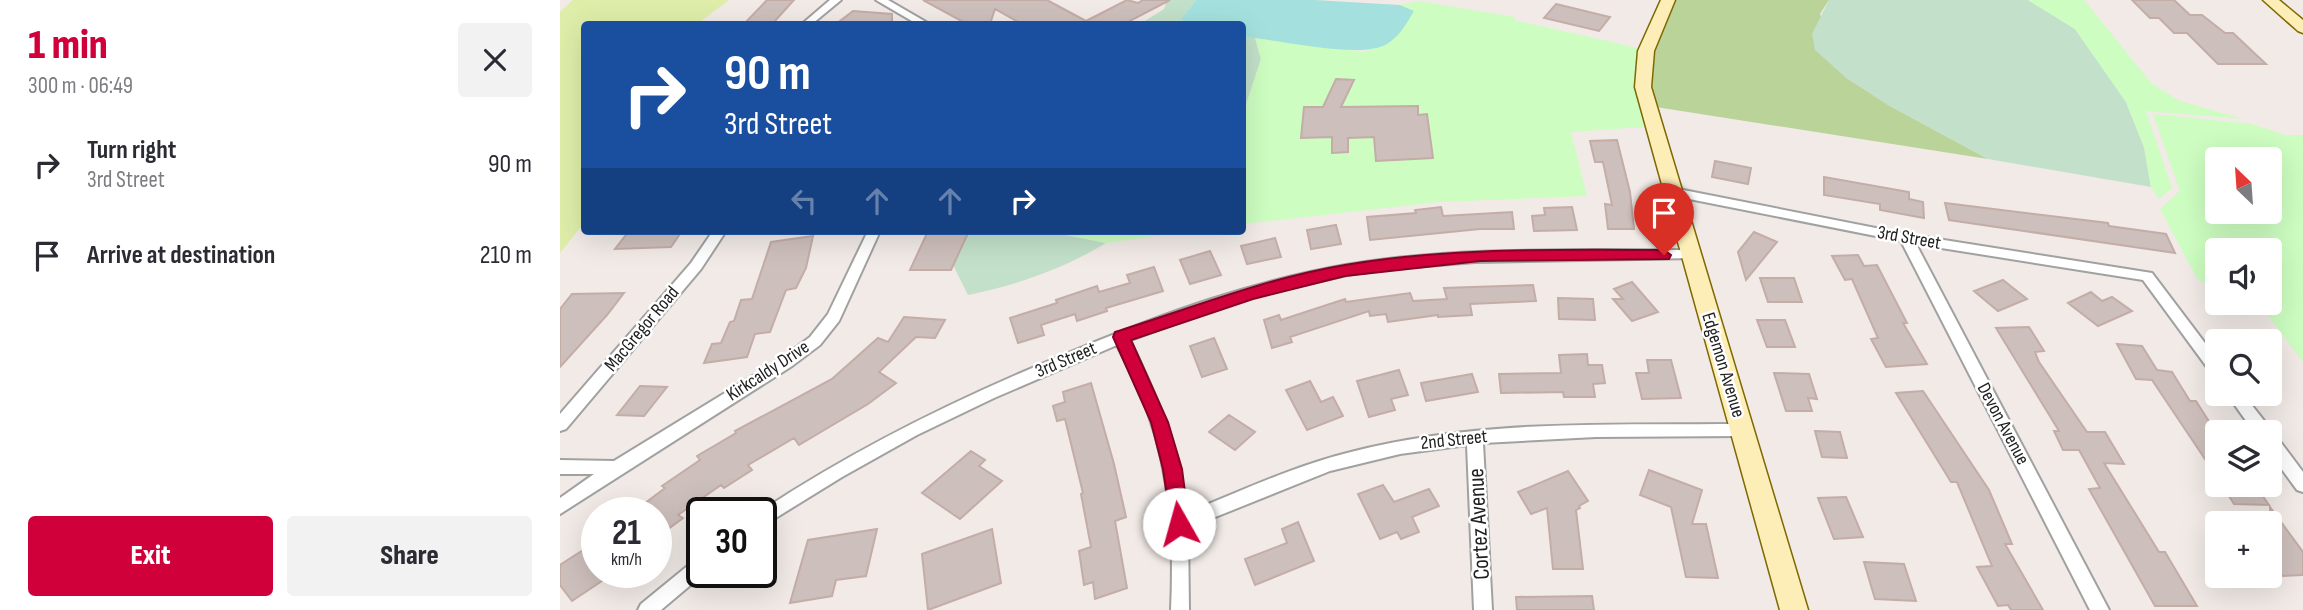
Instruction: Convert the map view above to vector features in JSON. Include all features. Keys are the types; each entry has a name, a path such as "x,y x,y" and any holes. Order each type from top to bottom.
{"street":[{"path":"811,21 836,0"},
{"path":"881,0 918,21"},
{"name":"Edgemon Avenue","path":"1668,0 1642,63 1643,88 1794,610"},
{"path":"2270,0 2303,28"},
{"name":"3rd Street","path":"1672,192 1906,238 2147,276 2205,354"},
{"name":"MacGregor Road","path":"560,425 696,265 717,235"},
{"name":"Kirkcaldy Drive","path":"560,508 616,468 787,362 815,341 834,317 872,235"},
{"name":"Devon Avenue","path":"1906,238 2100,610"},
{"name":"3rd Street","path":"777,509 886,442 985,393 1121,337 1201,308 1345,270 1480,256 1690,255"},
{"path":"1121,337 1160,422 1172,469 1179,524 1180,610"},
{"name":"2nd Street","path":"1179,524 1273,485 1351,458 1418,443 1533,433 1743,430"},
{"name":"Cortez Avenue","path":"1475,438 1483,610"},
{"path":"2282,457 2303,485"},
{"path":"560,467 616,468"},
{"path":"647,610 686,578"}],"green space":[{"path":"573,0 729,0 701,21 581,21 581,227 560,253 560,12"},
{"path":"1167,0 1196,0 1181,19 1183,21 1145,21 1164,9"},
{"path":"1675,0 1829,0 1820,14 1845,77 1890,106 1988,159 1656,107 1652,64 1658,39"},
{"path":"1829,0 2028,0 2075,29 2126,102 2144,147 2151,187 1988,159 1890,106 1845,77 1815,50 1812,34"},
{"path":"2028,0 2084,0 2152,84 2180,101 2243,119 2146,111 2172,188 2159,199 2151,187 2144,147 2126,102 2075,29"},
{"path":"1419,1 1515,17 1514,20 1638,48 1635,75 1645,121 1643,127 1571,132 1587,196 1438,202 1246,224 1246,105 1261,59 1255,38 1366,52 1414,11 1400,5"},
{"path":"1246,37 1255,38 1261,59 1246,105"},
{"path":"2153,114 2252,124 2285,135 2303,135 2303,362 2282,334 2282,329 2278,329 2268,315 2282,315 2282,238 2205,238 2205,283 2198,280 2160,209 2180,191"},
{"path":"956,235 1066,235 1106,243 1039,275 968,295 952,263"},
{"path":"1066,235 1163,235 1106,243"}],"water":[{"path":"1196,0 1315,0 1400,5 1414,11 1399,34 1387,44 1358,50 1246,37 1246,21 1181,19"}],"building":[{"path":"767,0 794,0 775,21 747,21"},
{"path":"923,0 1047,0 1086,21 1017,21 995,9 991,21 962,21"},
{"path":"1127,0 1138,3 1143,0 1170,0 1130,21 1086,21"},
{"path":"2132,0 2174,0 2190,15 2202,15 2225,33 2233,33 2266,64 2218,64 2187,33 2174,33 2159,18 2150,18"},
{"path":"1556,4 1610,17 1599,31 1544,18"},
{"path":"853,11 892,14 892,21 840,21"},
{"path":"1336,79 1354,80 1341,107 1418,106 1418,115 1427,114 1433,158 1376,161 1374,137 1348,138 1348,152 1332,153 1332,137 1301,138 1304,107 1323,107"},
{"path":"1617,140 1630,192 1634,229 1608,229 1605,204 1612,205 1603,162 1595,162 1590,141"},
{"path":"1715,161 1751,168 1748,184 1712,177"},
{"path":"1824,177 1909,192 1909,199 1923,202 1924,218 1880,210 1880,204 1824,195"},
{"path":"1945,203 2108,223 2109,226 2166,234 2175,253 1949,220"},
{"path":"1441,207 1443,216 1512,212 1514,229 1480,229 1370,240 1367,217 1416,213 1415,210"},
{"path":"1572,207 1577,230 1534,231 1532,216 1545,215 1544,208"},
{"path":"1336,225 1341,244 1311,249 1307,230"},
{"path":"1754,232 1777,242 1746,280 1738,252"},
{"path":"626,235 679,235 671,247 615,249"},
{"path":"926,235 967,235 951,270 910,270"},
{"path":"813,236 806,268 796,288 786,290 770,332 755,334 747,357 704,363 712,344 721,343 730,322 734,321 741,300 752,299 771,242"},
{"path":"1275,238 1281,257 1247,264 1241,246"},
{"path":"1210,251 1221,275 1190,284 1180,260"},
{"path":"1858,255 1864,266 1877,265 1907,323 1903,323 1927,364 1886,367 1871,339 1878,338 1852,279 1845,280 1832,256"},
{"path":"1154,267 1163,291 1106,308 1107,311 1077,321 1075,314 1041,325 1044,335 1018,343 1010,318 1057,303 1056,300 1097,286 1099,292 1130,283 1127,275"},
{"path":"1760,278 1794,278 1802,302 1768,302"},
{"path":"2003,280 2027,299 1998,311 1974,291"},
{"path":"1632,282 1658,312 1632,321 1613,299 1623,299 1614,289"},
{"path":"1533,285 1536,301 1470,304 1472,315 1438,315 1388,322 1386,314 1370,316 1369,311 1290,337 1292,342 1272,348 1264,320 1279,315 1281,320 1345,299 1346,302 1410,293 1413,301 1447,299 1444,288"},
{"path":"2091,292 2102,301 2112,297 2132,311 2098,326 2068,303"},
{"path":"624,293 560,367 560,309 572,294"},
{"path":"1558,298 1593,299 1595,320 1559,319"},
{"path":"904,317 945,320 935,338 916,337 879,372 896,383 868,404 799,445 794,438 748,465 752,470 724,488 721,485 704,497 686,497 686,509 678,515 683,518 672,526 672,497 653,497 665,488 662,486 700,460 697,456 736,433 735,431 832,379 878,338 888,342"},
{"path":"1757,320 1785,320 1795,347 1767,347"},
{"path":"2029,327 2044,351 2035,352 2039,362 2087,432 2105,432 2124,464 2104,463 2159,552 2165,552 2197,606 2155,606 2089,489 2100,488 2079,450 2063,450 2054,431 2059,431 1996,328"},
{"path":"1214,338 1227,369 1202,377 1190,346"},
{"path":"2117,344 2142,346 2157,370 2172,372 2190,401 2196,401 2208,420 2205,420 2205,459 2152,380 2136,379"},
{"path":"1587,354 1588,365 1602,365 1605,383 1593,384 1595,397 1564,397 1563,392 1501,393 1499,374 1561,373 1559,355"},
{"path":"1647,360 1671,360 1681,398 1642,399 1636,373 1649,373"},
{"path":"1399,370 1408,395 1391,399 1395,410 1369,417 1357,381"},
{"path":"1774,373 1809,374 1817,399 1808,398 1812,411 1786,411"},
{"path":"1472,374 1478,392 1426,401 1421,383"},
{"path":"1310,381 1321,402 1333,397 1343,416 1307,430 1286,390"},
{"path":"1091,383 1126,517 1115,521 1127,588 1095,599 1093,582 1084,585 1079,551 1091,547 1081,494 1083,493 1065,419 1057,421 1053,406 1065,402 1063,392"},
{"path":"640,386 667,387 644,416 617,415"},
{"path":"1923,391 1989,490 2012,544 2005,544 2043,610 2011,610 2008,605 1998,606 1977,567 1992,566 1957,482 1951,482 1896,393"},
{"path":"1229,415 1255,432 1235,450 1209,432"},
{"path":"1815,431 1840,432 1847,458 1822,457"},
{"path":"971,451 985,460 979,466 1002,481 960,519 922,493"},
{"path":"1649,470 1702,490 1692,524 1706,524 1718,578 1686,577 1671,507 1640,495"},
{"path":"1568,471 1588,501 1576,510 1583,569 1553,569 1547,508 1531,514 1518,492"},
{"path":"1383,485 1394,502 1429,489 1439,506 1412,517 1419,532 1401,539 1397,532 1380,539 1358,494"},
{"path":"1846,497 1863,537 1834,539 1818,498"},
{"path":"2230,497 2263,497 2269,505 2234,504"},
{"path":"1298,522 1314,561 1255,585 1245,559 1287,543 1282,529"},
{"path":"2282,523 2303,552 2303,575 2283,576"},
{"path":"877,529 866,576 836,580 832,596 790,603 808,540"},
{"path":"992,529 1001,583 928,610 922,554"},
{"path":"581,551 581,588 592,588 572,601 560,585 560,565"},
{"path":"1864,562 1904,564 1916,601 1875,599"},
{"path":"1592,596 1594,610 1517,610 1516,597"}],"route":[{"path":"1179,524 1172,469 1160,422 1121,337 1189,312 1270,288 1345,270 1421,260 1480,256 1664,255"}]}
